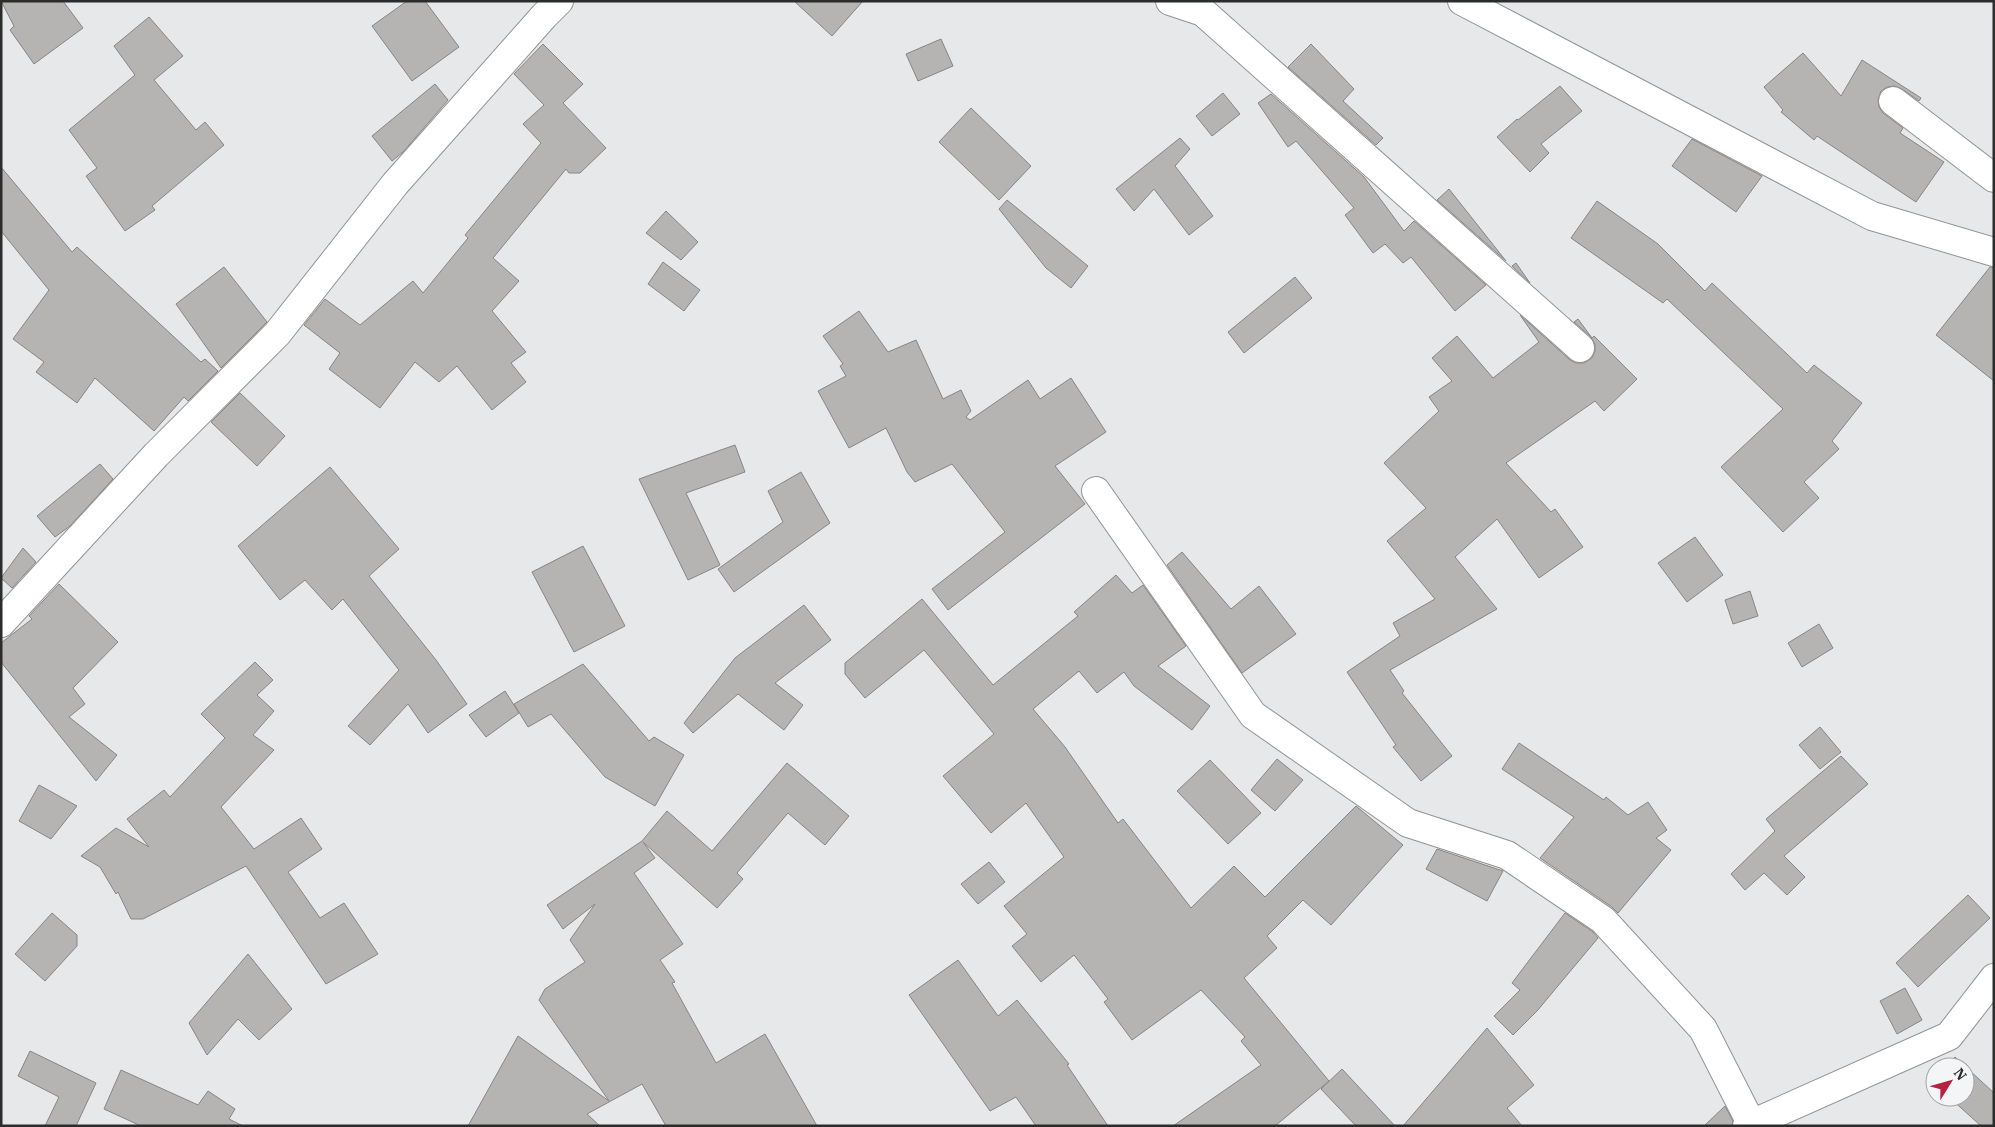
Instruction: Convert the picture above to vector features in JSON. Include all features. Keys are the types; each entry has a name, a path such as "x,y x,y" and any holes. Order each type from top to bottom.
{"street":[{"path":"1,623 156,455 277,334 395,184 558,1"},
{"path":"1170,1 1203,12 1580,348"},
{"path":"1462,1 1872,216 1994,252"},
{"path":"1893,101 1994,178"},
{"path":"1096,491 1253,715 1408,823 1507,855 1603,920 1703,1029 1749,1124 1950,1036 1994,978"}],"building":[{"path":"1,1 63,1 83,28 34,64 10,30 14,26"},
{"path":"407,1 425,1 459,47 412,81 372,26"},
{"path":"794,1 863,1 832,36"},
{"path":"149,17 183,56 154,80 196,130 205,122 224,145 152,206 155,210 125,231 86,176 97,168 69,130 135,75 114,46"},
{"path":"941,39 953,66 918,81 906,54"},
{"path":"543,44 583,84 563,103 606,148 580,173 569,173 566,169 493,258 519,281 492,311 526,352 511,363 526,382 492,410 457,366 439,382 415,362 380,408 329,369 340,353 304,325 325,299 360,325 413,281 423,293 468,238 465,235 541,143 523,124 544,105 514,74"},
{"path":"1311,44 1354,89 1343,101 1383,138 1376,145 1288,67"},
{"path":"1803,53 1841,96 1862,60 1921,98 1919,101 1902,89 1894,86 1887,87 1881,91 1878,100 1879,107 1883,113 1903,128 1900,133 1944,162 1916,202 1817,136 1814,140 1781,112 1783,110 1764,87"},
{"path":"435,84 448,100 403,152 392,161 372,136"},
{"path":"1560,86 1582,111 1541,144 1549,153 1530,172 1497,137"},
{"path":"1223,93 1240,114 1212,136 1196,116"},
{"path":"1271,94 1364,177 1404,231 1414,221 1486,285 1455,311 1411,257 1403,263 1385,244 1373,253 1345,215 1354,208 1296,141 1288,147 1258,103"},
{"path":"971,108 1031,166 999,200 939,142"},
{"path":"1180,138 1190,149 1175,166 1213,216 1189,235 1154,189 1134,211 1116,189"},
{"path":"1692,139 1762,176 1736,212 1672,166"},
{"path":"1,167 72,252 77,247 201,362 205,359 218,371 188,401 184,397 154,431 95,378 77,403 36,372 44,362 13,339 49,290 1,231"},
{"path":"1449,189 1506,261 1437,200"},
{"path":"1007,200 1088,266 1071,288 1046,268 999,209"},
{"path":"1597,201 1658,244 1705,291 1712,283 1807,373 1814,365 1862,403 1832,441 1839,449 1804,482 1819,498 1783,532 1721,467 1783,409 1667,299 1663,303 1571,238"},
{"path":"666,211 698,242 681,260 646,233"},
{"path":"663,262 700,290 684,311 648,284"},
{"path":"1516,263 1530,283 1512,266"},
{"path":"224,267 267,322 221,368 176,304"},
{"path":"1990,267 1994,267 1994,381 1936,335"},
{"path":"1295,277 1312,298 1244,353 1228,332"},
{"path":"859,311 888,352 916,340 943,399 961,390 971,411 966,417 970,420 1028,380 1040,399 1071,378 1106,432 1055,466 1085,504 948,610 932,589 1005,532 952,464 915,482 907,472 886,428 849,448 818,391 846,376 840,366 843,364 823,336"},
{"path":"1520,315 1570,360 1576,363 1584,363 1592,358 1595,344 1590,336 1574,322 1578,319 1592,338 1594,336 1637,379 1604,411 1595,401 1506,463 1551,512 1555,509 1583,547 1539,578 1497,519 1455,557 1497,609 1390,670 1404,691 1402,693 1452,756 1421,781 1393,747 1396,745 1347,672 1400,636 1393,623 1435,599 1387,541 1426,508 1384,463 1439,411 1429,397 1452,381 1432,358 1457,336 1493,378 1539,342"},
{"path":"240,393 285,436 257,466 211,422"},
{"path":"735,445 745,472 686,493 720,565 688,580 639,479"},
{"path":"100,464 113,479 70,526 55,537 37,516"},
{"path":"330,467 399,549 369,576 436,660 467,704 428,733 408,704 370,745 348,726 399,670 343,599 332,610 305,580 280,600 238,546"},
{"path":"801,472 830,523 734,592 718,569 783,522 768,491"},
{"path":"1695,537 1723,575 1687,602 1658,563"},
{"path":"583,546 625,626 574,652 532,572"},
{"path":"23,548 36,562 12,588 1,578"},
{"path":"1182,552 1231,609 1259,586 1296,634 1242,673 1167,565"},
{"path":"1116,575 1132,593 1143,585 1186,646 1158,666 1210,706 1192,730 1134,686 1124,672 1097,693 1079,671 1033,709 1065,747 1118,823 1123,819 1191,908 1234,866 1265,897 1356,806 1403,845 1331,925 1303,900 1267,936 1277,948 1244,978 1329,1081 1275,1126 1173,1126 1261,1065 1241,1041 1245,1037 1201,990 1132,1040 1104,1002 1108,999 1074,955 1041,982 1012,946 1027,934 1004,906 1064,857 1026,803 991,833 943,776 994,734 924,650 865,698 845,674 845,663 922,599 993,685 1078,616 1074,612"},
{"path":"59,584 118,642 73,688 85,704 69,717 117,755 96,781 1,662 1,643 32,619 29,616"},
{"path":"1750,591 1758,616 1733,624 1725,600"},
{"path":"804,605 831,640 775,683 803,705 784,730 738,694 693,733 684,723 735,658"},
{"path":"1819,624 1833,648 1802,667 1788,643"},
{"path":"255,662 273,680 257,695 274,711 253,735 274,750 221,807 254,849 301,818 322,849 288,872 320,918 344,903 378,954 326,984 246,866 143,919 131,919 118,892 116,894 100,867 81,856 116,828 149,847 127,819 164,790 170,797 225,738 201,714"},
{"path":"583,664 649,741 654,737 684,755 655,806 605,777 551,714 528,727 514,704"},
{"path":"505,691 519,713 486,737 469,715"},
{"path":"1820,727 1841,752 1820,769 1799,745"},
{"path":"1519,743 1604,800 1606,797 1628,815 1648,802 1667,830 1656,838 1671,850 1618,913 1540,858 1574,817 1502,769"},
{"path":"1841,756 1868,784 1784,856 1805,877 1787,895 1764,873 1745,890 1731,874 1775,831 1766,819"},
{"path":"1277,759 1303,780 1275,811 1251,790"},
{"path":"1210,760 1261,813 1228,844 1177,791"},
{"path":"787,763 849,816 825,845 788,813 737,873 743,879 717,908 643,842 655,858 634,873 683,944 660,960 675,982 672,983 716,1063 765,1034 817,1126 666,1126 642,1084 587,1114 600,1126 468,1126 518,1036 609,1101 539,1000 545,989 585,962 570,940 595,904 563,929 547,905 642,841 667,811 712,851"},
{"path":"39,785 77,806 51,839 19,821"},
{"path":"1437,849 1503,871 1487,901 1426,869"},
{"path":"989,862 1005,882 978,904 961,884"},
{"path":"1968,895 1990,918 1918,987 1896,963"},
{"path":"52,913 77,935 77,946 45,981 15,954"},
{"path":"1565,913 1593,932 1598,938 1537,1011 1513,1035 1494,1016 1520,990 1512,983"},
{"path":"248,954 292,1009 259,1040 238,1019 207,1055 189,1023"},
{"path":"958,960 998,1016 1017,1000 1069,1064 1067,1065 1108,1126 1036,1126 1016,1097 990,1111 909,995"},
{"path":"1905,988 1922,1020 1897,1034 1880,1001"},
{"path":"1487,1028 1534,1085 1507,1108 1522,1126 1403,1126"},
{"path":"30,1051 96,1083 76,1126 45,1126 59,1097 18,1076"},
{"path":"1342,1069 1395,1126 1356,1126 1321,1089"},
{"path":"121,1070 198,1105 208,1091 235,1109 229,1119 243,1126 141,1126 104,1109"},
{"path":"1975,1075 1994,1093 1994,1126 1981,1126 1960,1107 1975,1107"},
{"path":"1725,1106 1733,1121 1732,1126 1704,1126"}]}
